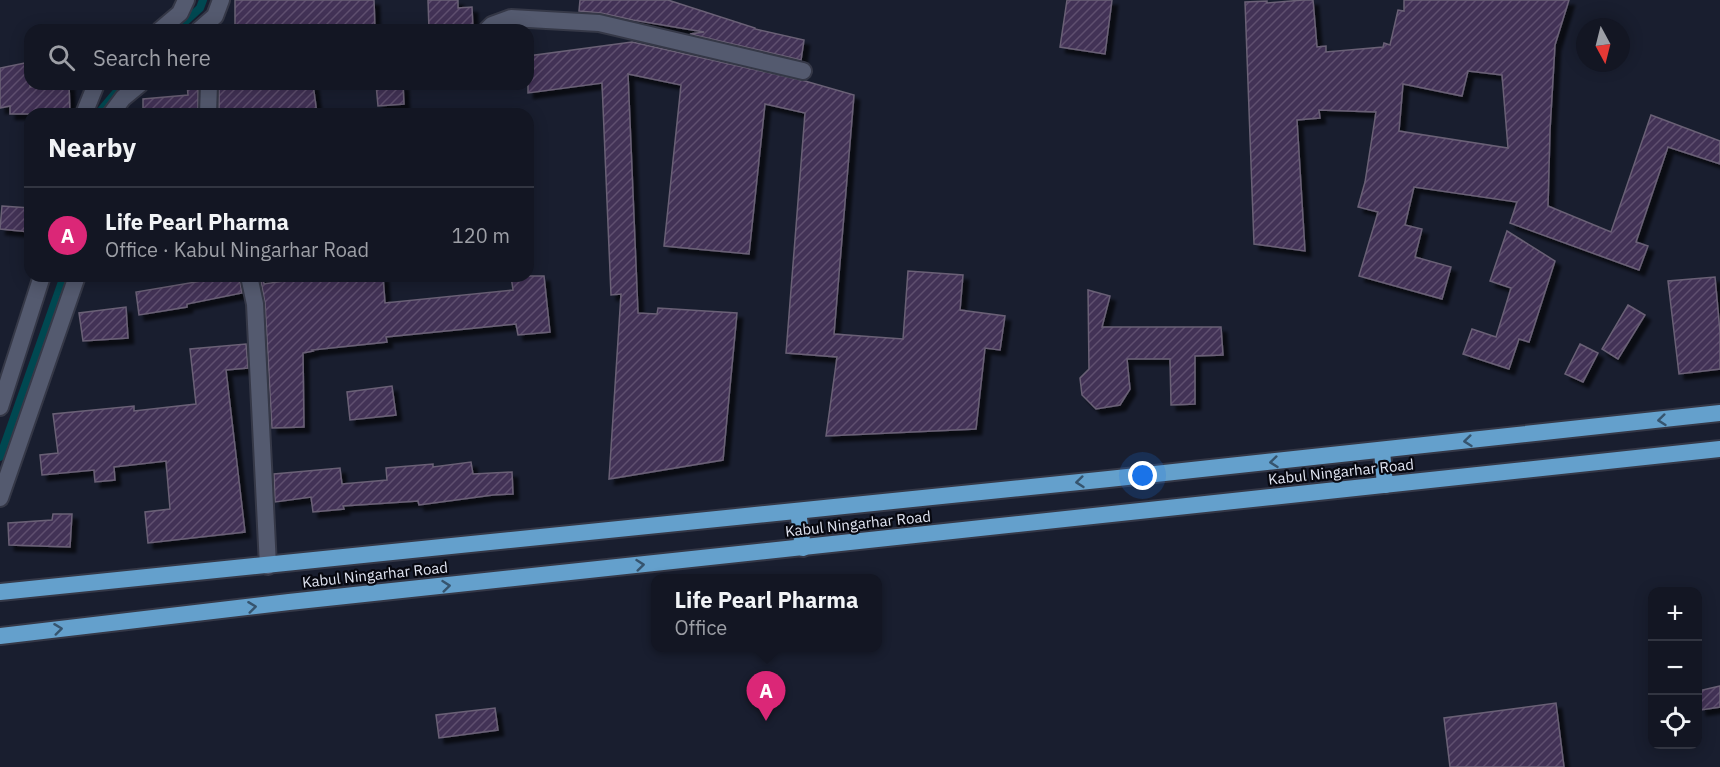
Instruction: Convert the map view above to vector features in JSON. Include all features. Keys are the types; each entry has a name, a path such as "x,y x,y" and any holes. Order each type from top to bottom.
{"highway":[{"name":"Kabul Ningarhar Road","path":"0,592 1382,451 1720,413"},
{"name":"Kabul Ningarhar Road","path":"0,636 289,602 1720,449"},
{"path":"1382,451 1385,485"},
{"path":"798,511 803,548"}],"street":[{"path":"167,24 180,13 186,0"},
{"path":"495,24 511,18 599,23 803,71"},
{"path":"86,108 94,90"},
{"path":"116,108 133,90"},
{"path":"208,108 209,90"},
{"path":"0,407 40,282"},
{"path":"0,498 75,282"},
{"path":"250,282 255,304 268,566"}],"building":[{"path":"235,0 374,0 375,24 235,24"},
{"path":"428,0 458,0 458,8 472,7 473,24 429,24"},
{"path":"580,0 668,0 755,29 804,40 801,60 690,34 704,32 579,11"},
{"path":"1067,0 1112,0 1105,54 1060,47"},
{"path":"1313,0 1317,47 1326,46 1326,52 1383,47 1384,43 1390,45 1398,10 1404,11 1404,0 1569,0 1555,45 1548,206 1611,232 1651,115 1720,141 1720,164 1668,147 1636,242 1648,246 1639,270 1510,223 1517,202 1414,187 1405,225 1422,229 1415,257 1451,267 1442,299 1359,276 1378,212 1358,207 1365,182 1376,112 1319,110 1320,118 1297,120 1305,251 1254,244 1245,2 1267,1 1267,3","holes":["1468,71 1502,75 1508,148 1399,131 1403,84 1462,96"]},
{"path":"632,42 805,81 854,95 834,334 903,339 908,271 963,275 960,310 1005,316 1000,350 985,348 976,429 826,436 837,357 786,353 805,113 765,104 749,254 664,246 681,85 628,74 638,313 657,314 658,308 737,313 723,460 609,479 621,294 611,295 602,83 528,93 528,90 534,90 534,55"},
{"path":"24,63 24,90 69,90 70,108 24,108 24,114 10,114 10,106 0,108 0,68"},
{"path":"188,90 198,90 198,108 143,108 143,99 188,95"},
{"path":"219,90 314,90 316,108 219,108"},
{"path":"377,90 403,90 404,104 378,106"},
{"path":"2,206 24,208 24,231 0,229"},
{"path":"1507,231 1555,261 1529,342 1519,339 1509,369 1463,354 1472,329 1496,337 1511,288 1490,281"},
{"path":"534,276 544,276 550,332 518,335 516,324 386,337 387,342 312,350 303,353 304,427 272,428 265,303 261,282 264,284 383,282 385,303 513,290 512,282 534,282"},
{"path":"1715,277 1720,332 1720,369 1679,374 1668,281"},
{"path":"195,282 240,282 242,293 187,304 187,307 139,315 136,292"},
{"path":"1088,290 1110,296 1102,327 1221,327 1223,355 1195,356 1195,404 1171,405 1170,359 1127,359 1130,389 1120,405 1096,409 1082,395 1080,378 1089,369"},
{"path":"1628,305 1645,315 1618,359 1602,349"},
{"path":"126,307 128,338 83,341 79,313"},
{"path":"246,344 248,368 226,370 245,532 148,543 145,512 170,509 166,461 114,467 115,480 95,482 94,470 42,475 40,455 58,453 53,414 134,406 134,411 196,404 190,349"},
{"path":"1580,344 1598,353 1583,382 1565,374"},
{"path":"392,386 396,415 350,420 347,392"},
{"path":"471,462 473,474 512,472 513,494 419,505 418,501 343,506 344,509 313,512 311,497 275,502 274,474 340,468 342,484 387,480 386,468 433,464 433,467"},
{"path":"53,514 72,514 70,547 9,545 8,523 52,520"},
{"path":"1720,686 1720,707 1702,710 1702,690"},
{"path":"1556,703 1564,767 1450,767 1444,718"},
{"path":"495,708 498,730 439,738 436,715"}],"waterway":[{"path":"183,24 200,8 203,0"},
{"path":"103,108 118,90"},
{"path":"0,457 62,282"}],"place":[{"name":"Life Pearl Pharma","path":"766,721"}]}
